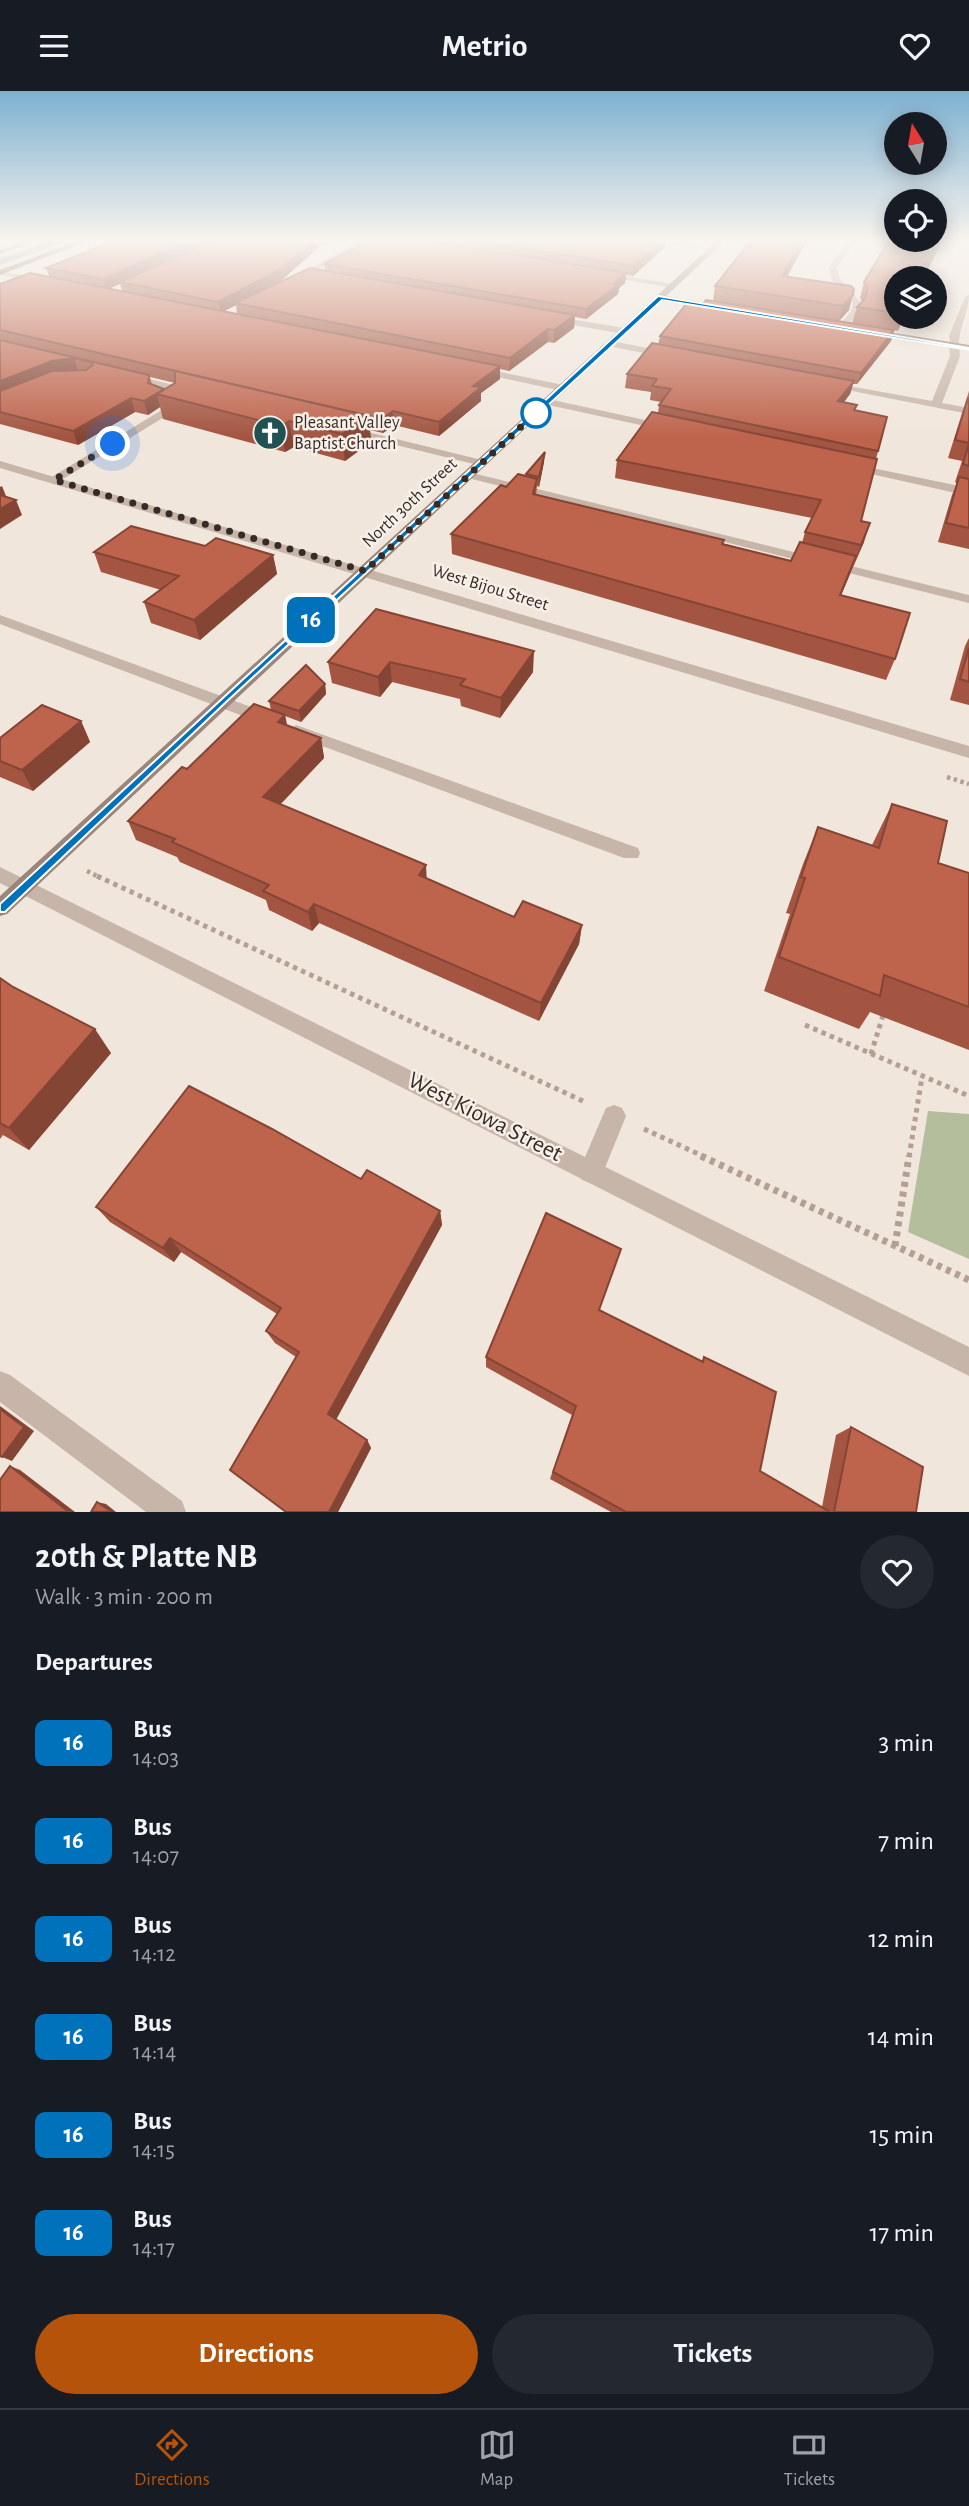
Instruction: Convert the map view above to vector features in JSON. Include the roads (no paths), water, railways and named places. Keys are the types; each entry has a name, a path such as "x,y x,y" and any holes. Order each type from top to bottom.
{"main road":[{"name":"North 30th Street","path":"0,908 652,305"},
{"path":"708,305 738,310"},
{"path":"829,325 969,348"}],"street":[{"path":"842,327 855,312 856,305"},
{"path":"936,405 955,356 954,336 966,305"},
{"path":"542,316 624,331"},
{"path":"611,344 676,356"},
{"path":"463,367 563,388"},
{"path":"54,480 175,406 176,400 169,395 120,380 198,394"},
{"path":"813,382 969,411"},
{"path":"548,402 682,431"},
{"path":"331,426 482,463"},
{"name":"West Bijou Street","path":"0,464 969,752"},
{"path":"846,466 969,492"},
{"path":"468,475 969,599"},
{"path":"0,619 631,853"},
{"name":"West Kiowa Street","path":"0,874 969,1362"},
{"path":"591,1171 614,1116"},
{"path":"0,1385 171,1512"}],"place":[{"name":"Pleasant Valley Baptist Church","path":"270,433"}]}
